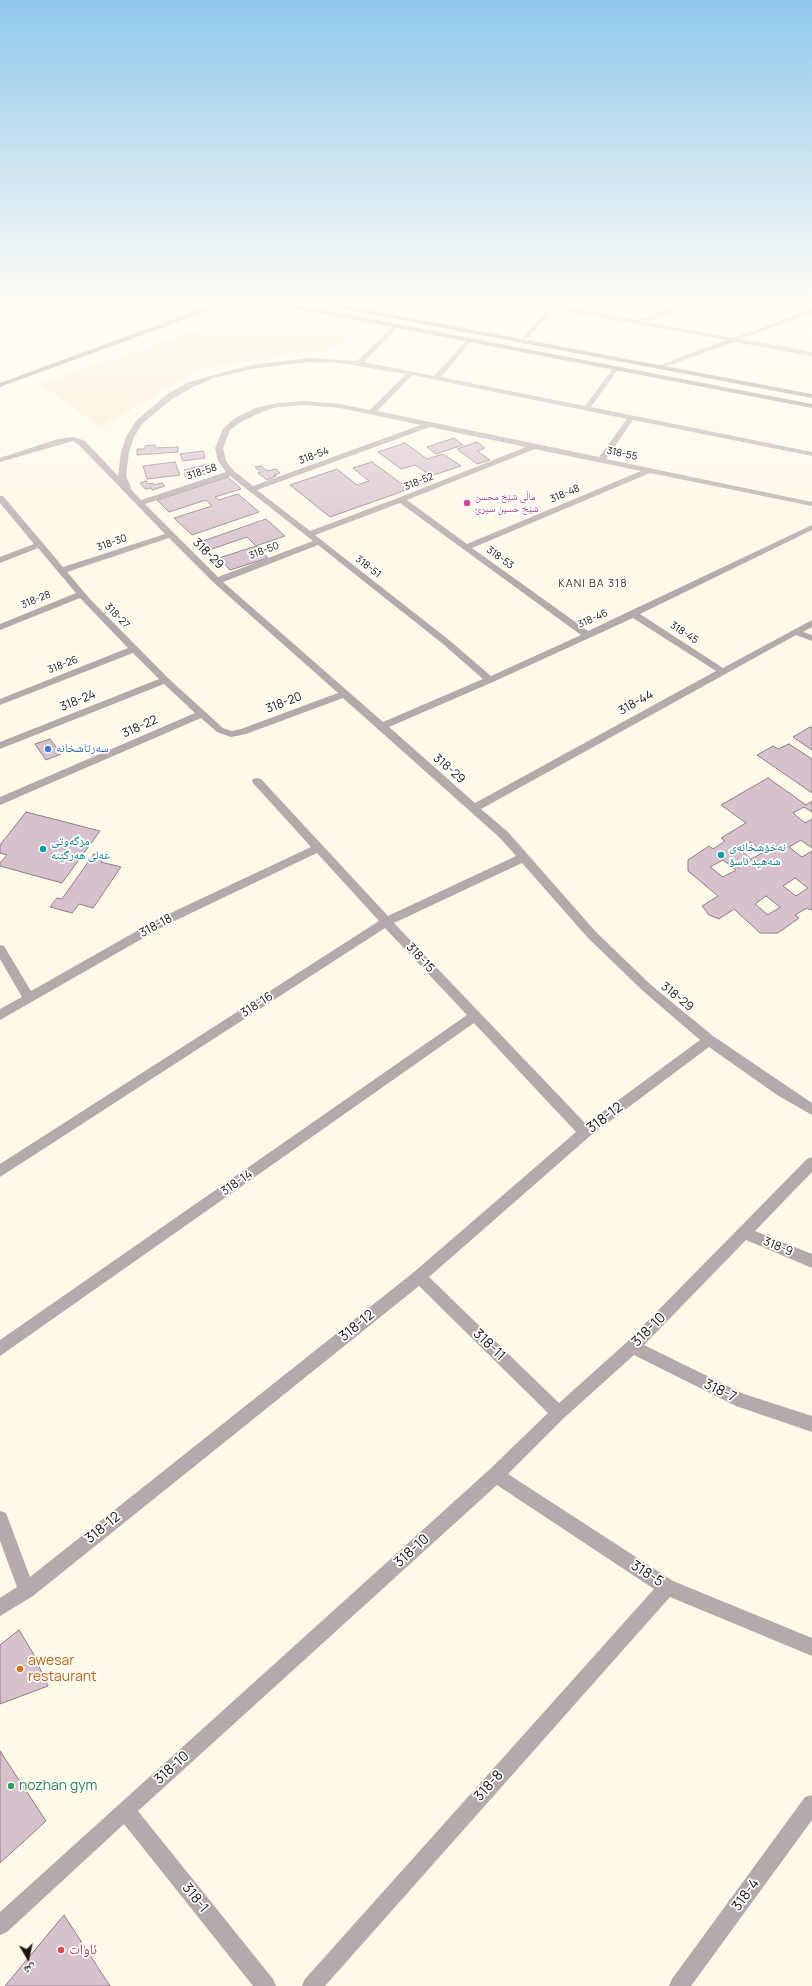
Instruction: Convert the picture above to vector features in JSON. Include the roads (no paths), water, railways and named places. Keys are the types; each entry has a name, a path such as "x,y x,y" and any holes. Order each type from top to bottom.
{"street":[{"path":"135,499 122,476 124,459 130,437 146,417 175,395"},
{"path":"371,413 389,395"},
{"path":"520,395 812,454"},
{"path":"587,408 597,395"},
{"path":"754,395 812,406"},
{"name":"318-58","path":"135,499 231,473 222,461 220,448 221,441 227,430 238,420 255,411 277,405 306,402 340,406 429,425"},
{"path":"601,460 632,418"},
{"name":"318-55","path":"429,425 812,504"},
{"name":"318-54","path":"252,489 429,425"},
{"name":"318-29","path":"0,460 61,441 74,439 82,443 170,535 217,580 504,835 592,935 647,988 709,1040 812,1110"},
{"name":"318-52","path":"309,534 401,500 535,446"},
{"name":"318-48","path":"466,547 650,470"},
{"name":"318-51","path":"231,473 446,642 490,680"},
{"name":"318-27","path":"0,498 81,594 134,649 201,714 220,730 232,734"},
{"name":"318-53","path":"401,500 586,634"},
{"name":"318-46","path":"381,727 490,680 586,634 634,614 811,529"},
{"name":"318-30","path":"61,571 170,535"},
{"name":"318-50","path":"217,580 318,542"},
{"path":"0,560 39,545"},
{"name":"318-28","path":"0,627 81,594"},
{"name":"318-45","path":"634,614 722,671"},
{"name":"318-44","path":"474,808 812,623"},
{"path":"794,632 812,638"},
{"name":"318-26","path":"0,702 134,649"},
{"name":"318-24","path":"0,746 165,680"},
{"name":"318-20","path":"232,734 243,732 344,694"},
{"name":"318-22","path":"0,801 201,714"},
{"name":"318-15","path":"257,781 386,922 585,1132"},
{"name":"318-18","path":"0,1015 162,922 318,848"},
{"name":"318-16","path":"0,1171 386,922 524,857"},
{"path":"0,949 29,998"},
{"name":"318-14","path":"0,1349 475,1016"},
{"name":"318-12","path":"0,1608 27,1590 419,1277 585,1132 709,1040"},
{"name":"318-10","path":"0,1925 496,1475 559,1413 632,1347 812,1163"},
{"name":"318-9","path":"744,1233 812,1261"},
{"name":"318-11","path":"419,1277 559,1413"},
{"name":"318-7","path":"632,1347 741,1401 812,1424"},
{"name":"318-5","path":"496,1475 667,1587 812,1647"},
{"path":"0,1519 27,1590"},
{"name":"318-8","path":"312,1986 667,1587"},
{"name":"318-4","path":"679,1986 812,1804"},
{"name":"318-1","path":"125,1810 266,1986"}],"place":[{"name":"ماڵی شێخ محسن شێخ حسین سیرێ","path":"467,503"},
{"name":"سەرتاشخانە","path":"48,749"},
{"name":"مزگەوتی عەلی هەرگێنە","path":"43,849"},
{"name":"نەخۆشخانەی شەهید ئاسۆ","path":"721,855"},
{"name":"awesar restaurant","path":"20,1669"},
{"name":"nozhan gym","path":"11,1786"},
{"name":"ئاوات","path":"61,1950"}],"district":[{"name":"KANI BA 318","path":"593,584"}]}
